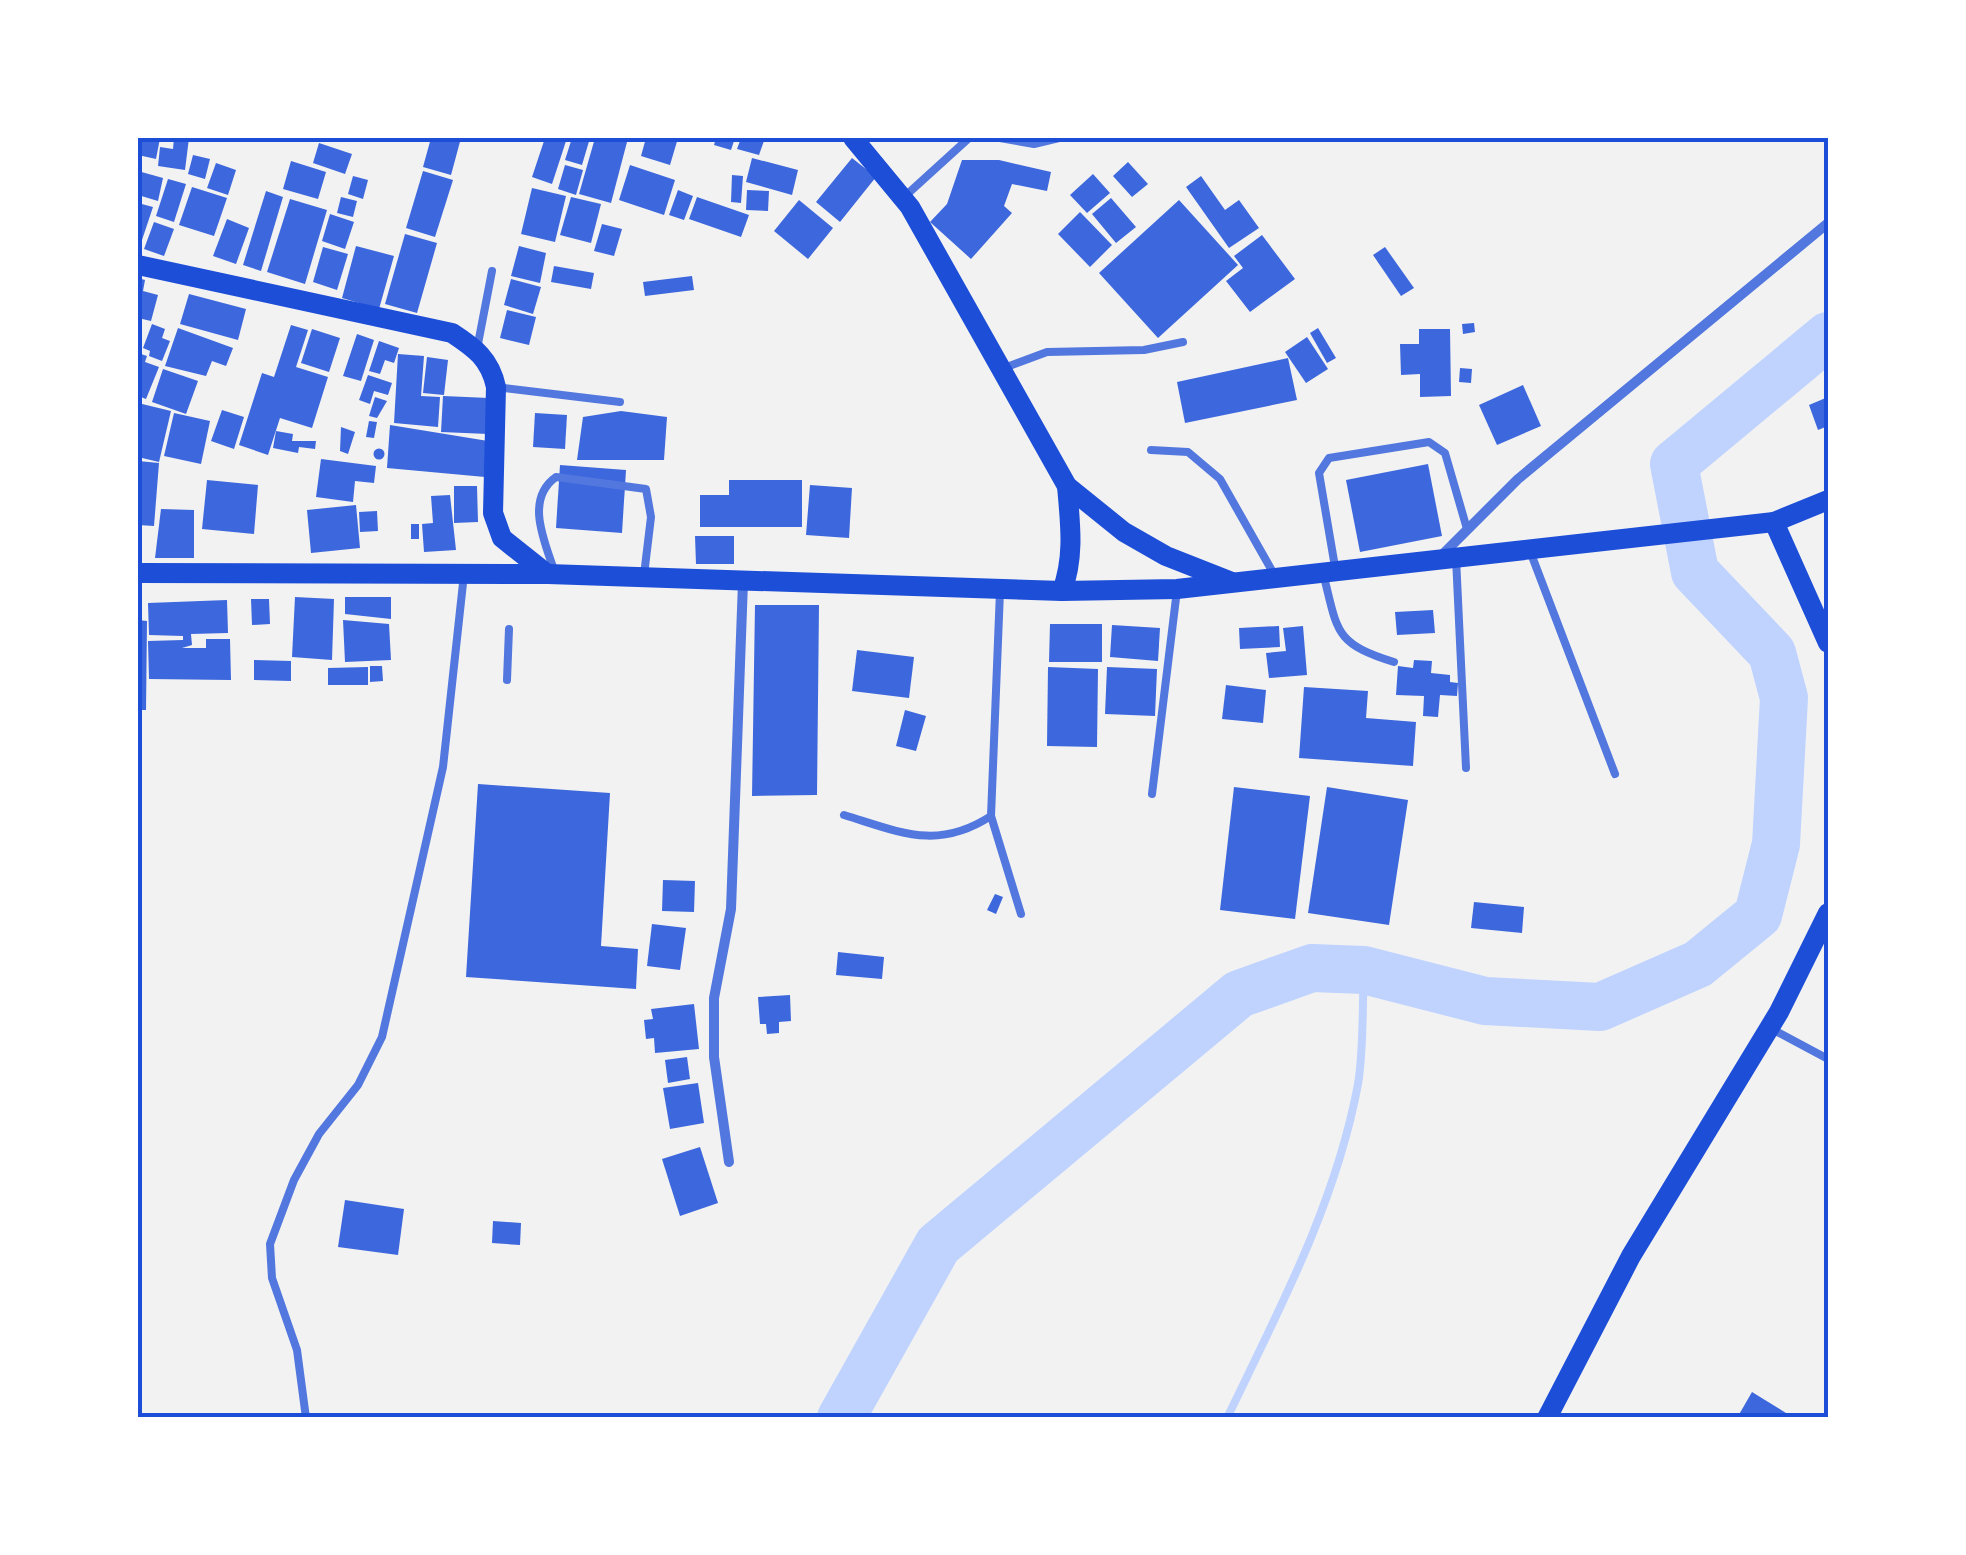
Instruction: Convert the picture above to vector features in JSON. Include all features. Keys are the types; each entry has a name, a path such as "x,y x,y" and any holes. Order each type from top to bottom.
{"main road":[{"path":"853,138 903,198 1004,368 1067,486 1124,532 1166,556 1234,583"},
{"path":"138,265 452,333 477,349 492,368 496,387 493,513 502,538 552,574"},
{"path":"1062,591 1070,570 1072,545 1067,486"},
{"path":"138,574 552,574 1062,591 1178,589 1774,522 1828,500"},
{"path":"1774,522 1828,642"},
{"path":"1548,1418 1632,1256 1770,1028 1828,912"}],"street":[{"path":"1447,559 1467,529 1518,479 1828,223"},
{"path":"730,1162 714,1057 714,998 731,909 742,582"}],"lane":[{"path":"903,198 968,138"},
{"path":"1000,138 1034,144 1059,138"},
{"path":"477,349 492,271"},
{"path":"1004,368 1047,352 1144,350 1183,342"},
{"path":"496,387 620,402"},
{"path":"1394,662 1360,651 1342,636 1319,473 1329,458 1429,442 1438,445 1445,453 1467,529"},
{"path":"1151,450 1188,452 1220,479 1276,578"},
{"path":"552,574 538,502 544,486 556,476 646,489 651,516 643,580"},
{"path":"1530,550 1614,774"},
{"path":"1447,559 1466,768"},
{"path":"306,1418 297,1350 272,1278 270,1244 294,1180 319,1134 358,1085 382,1036 443,767 464,574"},
{"path":"1000,589 991,816 1021,914"},
{"path":"1152,794 1178,589"},
{"path":"507,680 510,630"},
{"path":"844,814 915,836 964,833 991,816"},
{"path":"1770,1028 1828,1059"}],"building":[{"path":"138,138 160,138 156,159 138,155"},
{"path":"174,138 189,138 185,170 158,166 160,147 173,149"},
{"path":"431,138 461,138 451,175 423,167"},
{"path":"545,138 567,138 552,184 532,177"},
{"path":"572,138 590,138 582,165 565,160"},
{"path":"595,138 627,142 611,203 579,194"},
{"path":"646,138 678,138 670,165 641,156"},
{"path":"716,138 735,138 731,150 714,145"},
{"path":"741,138 765,138 759,155 737,149"},
{"path":"319,143 352,154 345,174 313,163"},
{"path":"193,155 210,159 205,179 188,174"},
{"path":"752,158 798,170 792,195 746,182"},
{"path":"852,158 876,177 840,222 816,202"},
{"path":"962,160 999,160 1051,172 1047,191 1012,184 1004,206 1012,213 971,259 930,222 947,204"},
{"path":"291,161 326,172 318,199 283,189"},
{"path":"1128,162 1148,184 1132,197 1113,176"},
{"path":"216,163 236,170 228,195 207,188"},
{"path":"565,165 583,170 576,195 558,189"},
{"path":"630,165 675,180 664,215 619,200"},
{"path":"138,171 163,178 158,201 138,195"},
{"path":"423,171 453,180 435,237 406,228"},
{"path":"1093,174 1110,193 1087,213 1070,195"},
{"path":"732,175 743,176 741,203 731,202"},
{"path":"353,176 368,180 363,199 348,194"},
{"path":"1201,176 1225,210 1239,200 1259,228 1229,248 1186,187"},
{"path":"168,179 186,184 174,222 156,216"},
{"path":"192,187 227,198 214,236 179,225"},
{"path":"532,188 566,196 555,242 521,234"},
{"path":"678,190 693,196 684,220 669,215"},
{"path":"747,190 769,191 768,211 746,210"},
{"path":"266,191 283,197 261,271 243,265"},
{"path":"341,197 357,201 353,217 337,213"},
{"path":"571,197 601,204 591,243 560,235"},
{"path":"697,197 749,215 741,237 689,219"},
{"path":"1111,198 1136,227 1116,243 1092,214"},
{"path":"290,199 327,210 305,284 267,272"},
{"path":"799,200 833,228 808,259 774,231"},
{"path":"1179,200 1238,265 1158,338 1099,273"},
{"path":"138,203 153,207 138,252"},
{"path":"1080,212 1112,245 1090,267 1058,234"},
{"path":"330,214 354,222 345,249 322,241"},
{"path":"227,219 249,228 236,264 213,256"},
{"path":"154,222 174,229 164,256 144,249"},
{"path":"602,224 622,229 614,256 594,251"},
{"path":"405,234 437,243 417,313 385,304"},
{"path":"1262,235 1295,279 1250,312 1226,281 1243,268 1234,256"},
{"path":"356,246 394,256 379,309 342,298"},
{"path":"519,246 546,253 540,283 511,276"},
{"path":"323,247 348,254 337,290 313,282"},
{"path":"1385,247 1414,288 1401,296 1373,255"},
{"path":"554,266 594,273 591,289 551,282"},
{"path":"692,276 694,290 645,296 643,282"},
{"path":"138,278 145,280 143,291 158,295 151,321 138,318"},
{"path":"511,279 541,287 533,314 504,305"},
{"path":"189,294 246,309 238,340 180,324"},
{"path":"507,310 536,317 529,345 500,338"},
{"path":"1474,323 1475,332 1463,334 1462,324"},
{"path":"152,324 165,329 162,338 170,341 162,361 149,356 150,351 143,348"},
{"path":"291,325 308,330 296,367 328,377 312,428 280,418 268,455 239,445 262,373 274,377"},
{"path":"178,328 233,348 226,366 212,361 206,376 165,366"},
{"path":"1318,328 1336,358 1327,363 1310,333"},
{"path":"312,329 340,338 329,372 301,363"},
{"path":"1419,329 1450,329 1451,396 1420,397 1420,374 1401,375 1400,344 1419,344"},
{"path":"357,334 374,340 361,381 343,376"},
{"path":"1307,337 1328,369 1306,383 1285,352"},
{"path":"379,341 399,348 394,363 385,360 380,374 369,371"},
{"path":"138,353 147,356 145,362 159,367 146,399 138,396"},
{"path":"398,354 424,356 421,396 440,397 438,427 394,423"},
{"path":"427,357 448,360 444,395 423,393"},
{"path":"1288,358 1297,400 1185,423 1177,382"},
{"path":"1460,368 1472,369 1471,383 1459,382"},
{"path":"163,369 198,381 186,414 152,402"},
{"path":"368,375 392,383 388,395 374,391 370,404 359,400"},
{"path":"1523,385 1541,426 1497,445 1479,405"},
{"path":"443,396 489,398 488,434 441,432"},
{"path":"375,397 387,401 377,418 369,416"},
{"path":"1828,397 1828,426 1818,430 1809,405"},
{"path":"138,403 171,411 159,462 138,457"},
{"path":"222,410 244,417 234,449 211,441"},
{"path":"621,411 667,417 664,460 577,460 583,417"},
{"path":"174,413 210,421 201,464 164,456"},
{"path":"535,413 567,415 565,449 533,447"},
{"path":"369,421 377,422 374,438 366,437"},
{"path":"390,425 488,441 485,477 387,468"},
{"path":"341,427 355,432 348,454 340,451"},
{"path":"276,431 293,434 292,441 316,441 315,449 299,447 298,453 273,448"},
{"path":"379,448 385,454 379,460 373,454"},
{"path":"321,459 376,466 374,483 355,481 353,502 316,497"},
{"path":"138,461 159,463 154,526 138,525"},
{"path":"1428,464 1442,536 1360,552 1346,480"},
{"path":"560,465 626,470 622,533 556,528"},
{"path":"207,480 258,485 254,534 202,529"},
{"path":"729,480 802,480 802,527 700,527 700,495 729,495"},
{"path":"810,485 852,488 849,538 806,535"},
{"path":"454,486 477,486 478,522 454,523"},
{"path":"450,495 456,550 424,552 422,524 433,523 431,496"},
{"path":"356,505 360,548 311,553 307,510"},
{"path":"161,509 194,510 194,558 155,558"},
{"path":"377,511 378,531 360,532 359,512"},
{"path":"411,524 419,524 419,539 411,539"},
{"path":"695,536 734,536 734,564 696,564"},
{"path":"295,597 334,599 332,660 292,657"},
{"path":"345,597 391,597 391,619 345,614"},
{"path":"251,599 269,599 270,624 252,625"},
{"path":"227,600 228,633 191,634 192,645 182,648 206,648 206,639 230,639 231,680 149,679 148,641 183,640 183,636 149,635 148,603"},
{"path":"755,605 819,605 817,795 752,796"},
{"path":"1433,610 1435,633 1397,635 1395,612"},
{"path":"138,620 147,621 146,710 138,710"},
{"path":"343,620 389,624 391,660 345,662"},
{"path":"1050,624 1102,624 1102,662 1049,662"},
{"path":"1112,625 1160,628 1158,661 1110,657"},
{"path":"1279,626 1280,647 1240,649 1239,628"},
{"path":"1303,626 1307,675 1269,678 1266,653 1286,651 1283,628"},
{"path":"857,650 914,657 909,698 852,691"},
{"path":"254,660 291,661 291,681 254,680"},
{"path":"1414,660 1432,661 1431,673 1450,675 1450,682 1458,683 1457,696 1440,695 1438,717 1423,716 1424,696 1396,695 1398,666 1413,668"},
{"path":"370,666 382,666 383,681 370,682"},
{"path":"368,667 368,685 328,685 328,668"},
{"path":"1048,667 1098,669 1097,747 1047,746"},
{"path":"1107,667 1157,669 1155,716 1105,714"},
{"path":"1226,685 1266,690 1263,723 1222,719"},
{"path":"1304,687 1368,691 1366,718 1416,722 1413,766 1299,758"},
{"path":"905,710 926,716 916,751 896,746"},
{"path":"478,784 610,793 601,946 638,949 636,989 466,977"},
{"path":"1234,787 1310,796 1295,919 1220,910"},
{"path":"1327,787 1408,800 1389,925 1308,913"},
{"path":"663,880 695,881 694,912 662,911"},
{"path":"995,894 1003,897 996,914 987,910"},
{"path":"1474,902 1524,907 1522,933 1471,928"},
{"path":"652,924 686,928 680,970 647,966"},
{"path":"838,952 884,957 882,979 836,975"},
{"path":"790,995 791,1021 779,1022 779,1033 767,1034 766,1024 760,1024 758,997"},
{"path":"694,1004 699,1049 655,1053 654,1038 646,1039 644,1020 653,1019 651,1009"},
{"path":"687,1057 690,1079 668,1083 665,1060"},
{"path":"698,1083 704,1123 670,1129 663,1088"},
{"path":"700,1147 718,1203 680,1216 662,1159"},
{"path":"345,1200 404,1209 398,1255 338,1247"},
{"path":"493,1221 521,1223 520,1245 492,1243"},
{"path":"1752,1392 1794,1418 1737,1418"}],"waterway":[{"path":"841,1418 938,1245 1239,994 1312,968 1364,970 1485,1001 1600,1007 1698,964 1758,915 1776,844 1784,698 1772,653 1695,572 1674,464 1828,336"},
{"path":"1227,1418 1304,1255 1336,1171 1358,1084 1364,970"}]}
